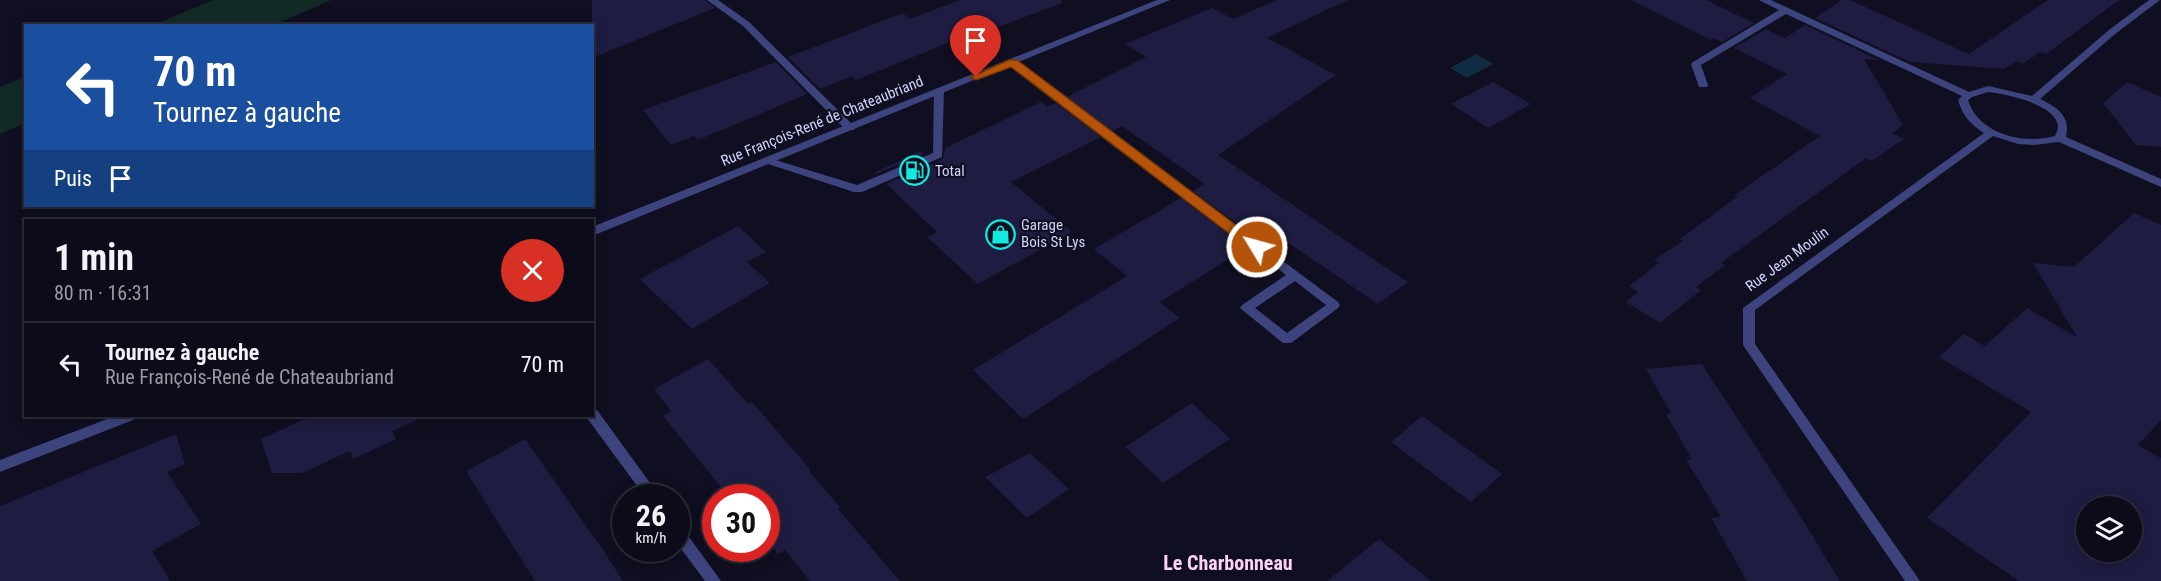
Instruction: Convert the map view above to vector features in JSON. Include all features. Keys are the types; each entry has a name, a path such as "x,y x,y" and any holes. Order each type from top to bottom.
{"street":[{"path":"712,0 746,24 850,128"},
{"name":"Rue François-René de Chateaubriand","path":"594,231 1165,0"},
{"path":"1764,0 1968,95"},
{"path":"2033,100 2112,32 2155,0"},
{"path":"1703,86 1696,64 1786,10"},
{"path":"1013,63 1334,305 1287,340 1246,308 1294,276"},
{"path":"1988,89 2003,90 2033,100 2057,115 2063,124 2064,131 2060,138 2052,142 2031,142 1992,132 1969,116 1963,100 1968,95 1988,89"},
{"path":"769,161 858,189 938,155 939,91"},
{"name":"Rue Jean Moulin","path":"1913,581 1749,345 1749,308 1992,132"},
{"path":"2060,138 2161,183"},
{"path":"0,466 125,417"},
{"path":"594,417 644,484"},
{"path":"690,549 714,581"}],"green space":[{"path":"213,0 331,0 276,24 155,24"},
{"path":"24,77 24,123 0,134 0,87"}],"water":[{"path":"1476,54 1493,64 1467,78 1450,68"}],"building":[{"path":"592,0 705,0 715,8 594,57 594,24 592,24"},
{"path":"960,0 1061,0 1062,3 961,41 958,39 856,80 852,76 820,89 788,57 903,13 910,19"},
{"path":"1276,0 1348,0 1267,38 1336,75 1218,155 1408,282 1378,304 1272,232 1259,240 1193,191 1205,184 1122,126 1112,131 1067,97 1146,57 1125,44 1212,8 1233,19"},
{"path":"1631,0 1706,0 1754,23 1722,42 1714,38 1711,40"},
{"path":"1842,0 1850,0 1969,54 2048,0 2119,0 2046,54 2040,52 2023,64 2017,61 2004,69 1910,62 1815,18"},
{"path":"1805,25 1879,60 1864,59 1903,125 1892,133 1904,139 1872,161 1866,158 1721,263 1725,265 1696,287 1701,290 1660,323 1626,302 1638,292 1629,286 1659,263 1654,260 1683,241 1680,239 1737,197 1733,196 1820,136 1750,98 1787,74 1734,48 1766,29 1785,38"},
{"path":"776,62 807,94 698,140 694,136 671,145 643,110"},
{"path":"1493,82 1531,104 1488,128 1451,104"},
{"path":"2127,82 2161,97 2161,147 2136,145 2103,103"},
{"path":"1041,102 1047,107 1056,103 1101,137 1011,182 1072,232 978,284 927,237 937,232 886,184 943,159 945,148"},
{"path":"920,151 924,154 874,173"},
{"path":"1181,198 1246,248 1160,302 1180,318 1023,419 973,370 1127,276 1094,249"},
{"path":"2134,213 2161,225 2161,420 2138,445 2161,458 2161,581 2019,581 1927,518 2031,412 1939,357 1964,334 1985,346 2027,308 2077,337 2033,263 2074,267"},
{"path":"738,226 766,252 747,262 770,283 692,329 640,279"},
{"path":"708,359 748,404 752,402 811,470 809,471 840,507 838,509 900,581 810,581 785,550 780,553 780,484 719,484 663,416 671,411 654,389"},
{"path":"1702,364 1840,581 1747,581 1711,518 1721,517 1686,460 1692,459 1666,414 1671,413 1646,369"},
{"path":"1192,403 1230,439 1163,483 1125,447"},
{"path":"1422,416 1502,474 1471,502 1391,442"},
{"path":"309,417 424,417 392,431 396,439 353,459 350,451 302,473 272,473 261,439"},
{"path":"176,434 185,464 167,472 201,524 152,551 170,581 0,581 0,506"},
{"path":"525,439 623,581 535,581 466,471"},
{"path":"1030,453 1069,489 1027,518 985,477"},
{"path":"1379,539 1431,581 1327,581"}],"place":[{"name":"Total","path":"914,171"},
{"name":"Garage Bois St Lys","path":"1000,234"}],"district":[{"name":"Le Charbonneau","path":"1228,563"}],"route":[{"path":"976,77 1013,63 1257,247"}]}
